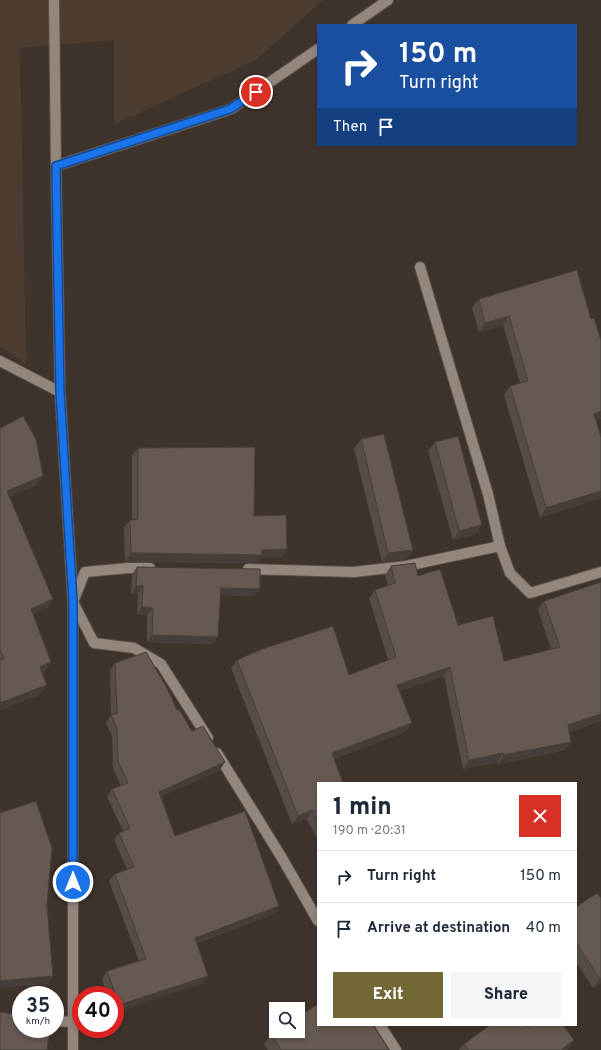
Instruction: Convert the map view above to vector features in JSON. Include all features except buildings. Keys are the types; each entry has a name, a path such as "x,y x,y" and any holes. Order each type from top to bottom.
{"street":[{"path":"54,0 60,392 73,602 73,986"},
{"path":"353,24 388,0"},
{"path":"56,166 230,109 317,50"},
{"path":"420,267 488,494 500,546 510,573 530,593 601,572"},
{"path":"0,361 60,392"},
{"path":"238,569 354,572 406,566 500,546"},
{"path":"157,568 128,568 85,572 73,602 94,643 134,648 161,664 282,858 317,919"},
{"path":"381,1026 396,1050"},
{"path":"72,1038 72,1050"}],"shaded area":[{"path":"0,0 323,0 256,60 114,124 114,40 20,48 26,364 0,347"}],"route":[{"path":"73,882 73,602 60,392 56,166 230,109 256,92"}]}
